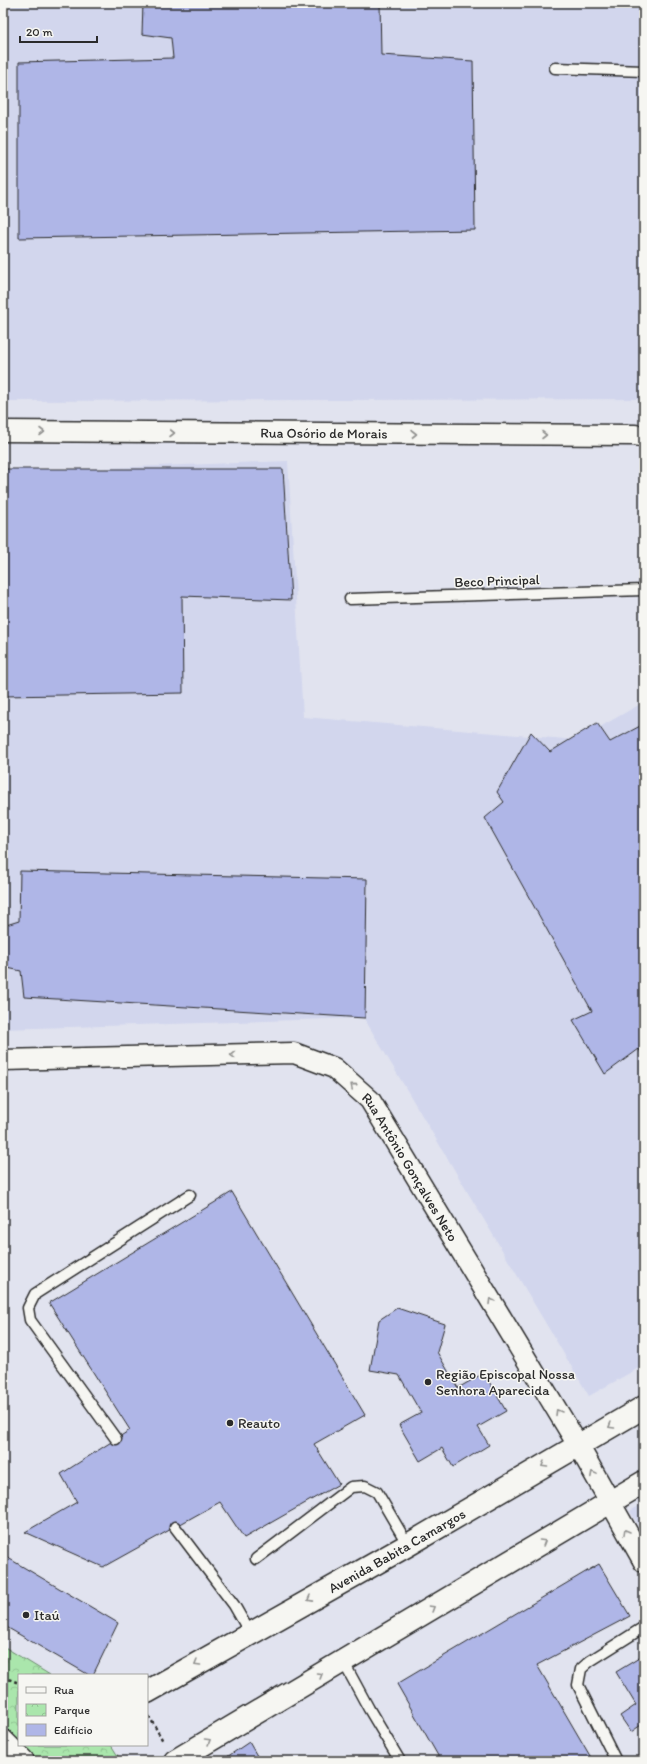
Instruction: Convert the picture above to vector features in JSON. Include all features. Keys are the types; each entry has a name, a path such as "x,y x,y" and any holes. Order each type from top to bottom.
{"main road":[{"name":"Avenida Babita Camargos","path":"148,1691 408,1545 644,1407"},
{"path":"175,1761 644,1482"},
{"path":"3,1733 18,1735"},
{"path":"3,1741 23,1761"}],"street":[{"name":"Rua Osório de Morais","path":"3,432 627,435 644,437"},
{"name":"Rua Antônio Gonçalves Neto","path":"3,1060 294,1053 334,1068 370,1100 578,1445 644,1562"}],"lane":[{"path":"555,68 644,70"},
{"name":"Beco Principal","path":"350,599 644,590"},
{"path":"116,1439 30,1320 28,1308 35,1294 190,1195"},
{"path":"256,1559 351,1487 365,1486 377,1492 408,1545"},
{"path":"175,1527 234,1605 250,1633"},
{"path":"616,1761 578,1685 580,1669 590,1661 644,1627"},
{"path":"343,1661 400,1761"}],"path":[{"path":"3,1678 18,1683"},
{"path":"148,1713 164,1742"}],"shaded area":[{"path":"3,3 644,3 644,399 3,401"},
{"path":"288,461 303,717 577,740 644,702 644,1365 589,1396 364,1018 3,1029 3,472"},
{"path":"644,1503 644,1535 630,1511"}],"green space":[{"path":"3,1646 48,1674 18,1674 18,1746 112,1746 121,1761 3,1761"}],"building":[{"path":"143,3 380,3 381,55 473,61 475,230 19,238 19,62 173,58 171,38 142,34"},
{"path":"3,469 283,469 291,600 182,596 183,693 3,696"},
{"path":"597,723 610,742 644,724 644,1058 639,1049 605,1074 573,1020 592,1011 485,818 504,802 497,792 531,732 550,752"},
{"path":"20,871 367,879 365,1018 24,997 21,971 3,967 3,926 19,921"},
{"path":"232,1192 365,1415 314,1444 339,1484 244,1538 220,1502 103,1567 25,1532 77,1502 61,1474 130,1430 49,1303"},
{"name":"Região Episcopal Nossa Senhora Aparecida","path":"397,1308 445,1324 437,1352 458,1388 484,1373 506,1411 478,1427 489,1445 453,1467 442,1448 420,1461 399,1425 421,1413 399,1375 370,1370 379,1320"},
{"path":"3,1555 118,1623 93,1674 87,1674 3,1625"},
{"path":"599,1564 630,1616 537,1665 593,1761 441,1761 397,1684"},
{"path":"644,1655 644,1723 631,1732 620,1716 636,1705 616,1672"},
{"path":"249,1742 260,1761 221,1761"}],"place":[{"name":"Região Episcopal Nossa Senhora Aparecida","path":"428,1382"},
{"name":"Reauto","path":"230,1423"},
{"name":"Itaú","path":"26,1615"}]}
